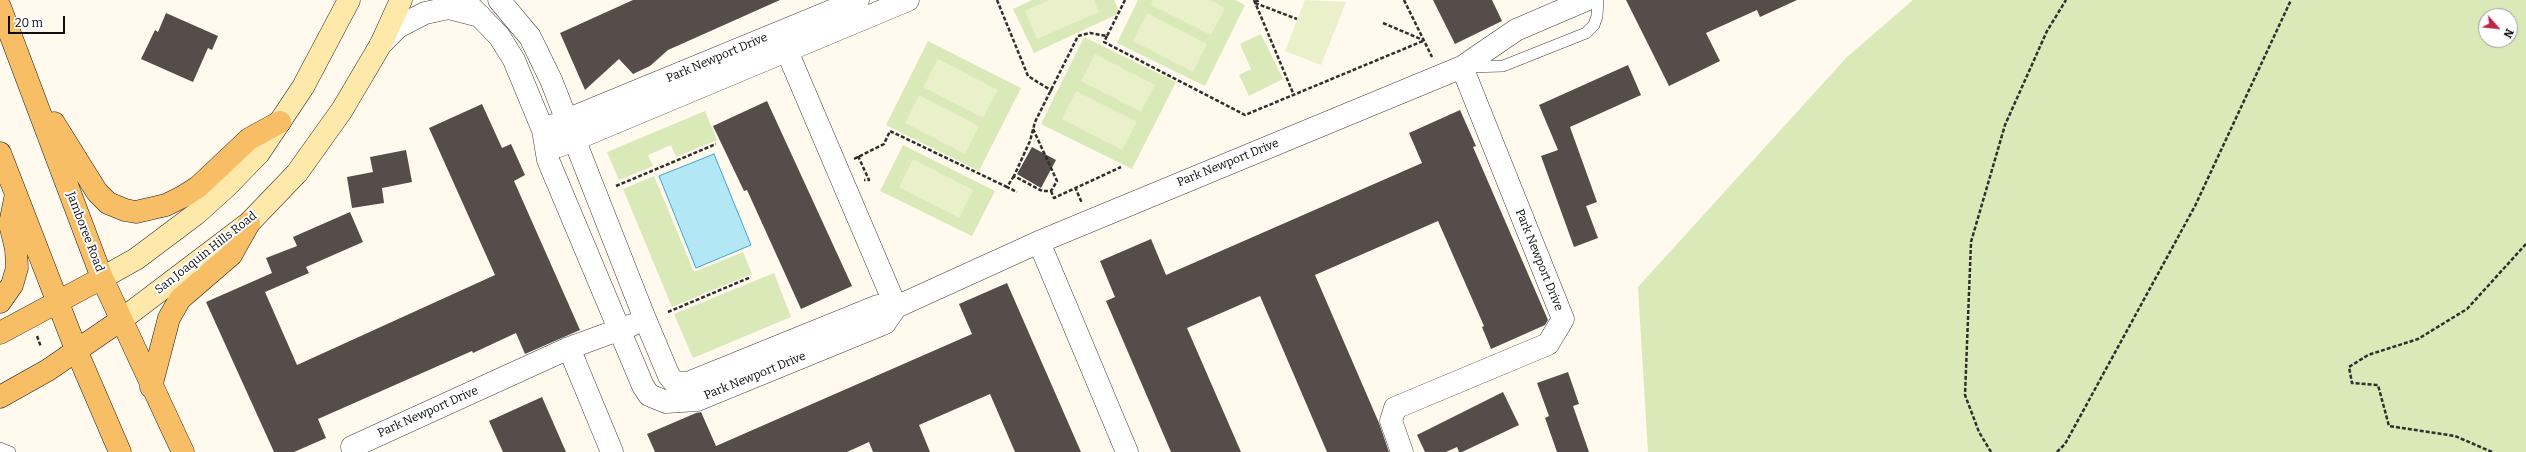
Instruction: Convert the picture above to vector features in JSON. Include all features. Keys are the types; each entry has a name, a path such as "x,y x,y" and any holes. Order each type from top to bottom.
{"main road":[{"name":"Jamboree Road","path":"0,7 102,278 151,387 183,452"},
{"path":"29,84 97,192 108,203 129,211 140,211 166,205 184,196 198,187 249,139 280,122"},
{"path":"0,153 8,199 10,224 16,249 16,268 12,285 0,302"},
{"path":"8,199 58,304 119,452"},
{"path":"151,387 169,318 180,299 231,255 249,223"},
{"path":"0,333 58,304 102,278"},
{"name":"San Joaquin Hills Road","path":"0,397 77,352 121,320"}],"street":[{"path":"102,278 136,259 196,214 226,188 259,153 280,122 326,46 349,0"},
{"name":"San Joaquin Hills Road","path":"121,320 249,223 297,173 342,110 381,44 401,0"},
{"path":"464,0 482,16 499,36 514,60 545,140 549,162 643,386 649,395 671,392 669,376 573,141 551,80 530,37 499,0"},
{"name":"Park Newport Drive","path":"545,140 573,141 783,41 858,0"},
{"name":"Park Newport Drive","path":"545,140 566,121 884,5 908,0"},
{"name":"Park Newport Drive","path":"671,392 688,382 878,306 896,307 1039,242 1462,67 1516,30 1586,0"},
{"path":"381,44 398,27 431,11 449,8 482,16"},
{"path":"783,41 896,307"},
{"name":"Park Newport Drive","path":"1402,452 1392,421 1395,408 1548,344 1563,320 1462,67"},
{"path":"1039,242 1126,452"},
{"name":"Park Newport Drive","path":"352,446 569,348 645,320"},
{"path":"569,348 612,452"}],"lane":[{"path":"1462,67 1503,66 1586,33 1594,25 1597,16 1598,0"},
{"path":"0,448 10,452"}],"path":[{"path":"997,0 1028,76 1052,91"},
{"path":"1126,0 1104,42 1245,115 1292,93 1423,40"},
{"path":"1254,1 1260,0"},
{"path":"1404,0 1423,40"},
{"path":"1991,452 1979,432 1965,395 1971,242 2005,125 2044,37 2066,0"},
{"path":"2057,452 2065,444 2195,206 2291,0"},
{"path":"1254,1 1292,93"},
{"path":"1254,1 1297,19"},
{"path":"1382,23 1423,40"},
{"path":"1007,187 1014,176 1033,129 1078,36 1090,33 1107,36"},
{"path":"1033,129 1057,181 1051,191"},
{"path":"852,164 857,162 864,181 869,180 858,156 884,144 890,131 1017,192"},
{"path":"616,186 716,144"},
{"path":"1051,191 1054,198 1121,167"},
{"path":"1014,176 1042,191 1051,191"},
{"path":"1075,187 1084,206"},
{"path":"2492,452 2456,436 2389,426 2378,385 2352,384 2349,367 2368,355 2418,339 2467,309 2526,244"},
{"path":"668,312 751,277"},
{"path":"36,334 41,347"}],"green space":[{"path":"1032,0 1114,0 1120,13 1034,53 1013,9"},
{"path":"1049,0 1094,0 1099,12 1037,39 1025,11"},
{"path":"1138,0 1235,0 1245,5 1205,86 1117,43"},
{"path":"1153,0 1210,0 1225,8 1211,35 1151,5"},
{"path":"1305,0 1346,2 1321,65 1285,51"},
{"path":"1913,0 2526,0 2526,452 1648,452 1638,287 1847,57"},
{"path":"1147,13 1207,44 1193,72 1133,41"},
{"path":"1261,34 1283,79 1249,96 1239,75 1251,69 1240,44"},
{"path":"1084,37 1176,82 1132,169 1041,124"},
{"path":"928,41 1021,88 979,171 886,125"},
{"path":"1095,54 1155,85 1141,112 1081,81"},
{"path":"938,59 998,90 983,118 923,87"},
{"path":"1076,91 1137,122 1122,150 1062,119"},
{"path":"919,95 979,126 965,154 905,123"},
{"path":"705,111 717,140 676,157 671,145 648,155 653,166 619,180 607,152"},
{"path":"903,145 995,191 972,236 880,191"},
{"path":"913,159 973,190 959,218 899,187"},
{"path":"654,176 694,272 743,252 752,274 672,307 623,189"},
{"path":"774,273 791,317 693,358 674,314"}],"water":[{"path":"714,154 751,245 696,268 659,176"}],"building":[{"path":"633,0 780,0 668,50 650,66 633,74 619,59 585,90 560,33"},
{"path":"1433,0 1492,0 1502,21 1455,44"},
{"path":"1626,0 1797,0 1760,17 1757,10 1706,33 1720,61 1669,86"},
{"path":"166,13 218,36 212,50 208,48 193,82 141,59 155,30 158,32"},
{"path":"1628,65 1641,95 1570,127 1597,202 1586,206 1598,238 1574,247 1541,156 1558,150 1539,105"},
{"path":"767,101 852,286 801,309 747,190 744,191 713,126"},
{"path":"482,104 502,148 511,144 525,175 514,181 580,330 525,354 516,333 473,353 472,351 318,419 326,438 294,452 274,452 206,302 272,273 266,258 297,246 293,237 350,212 363,242 306,267 309,273 265,292 297,365 495,275 429,128"},
{"path":"1460,110 1476,146 1473,147 1548,320 1545,325 1491,349 1482,327 1484,326 1438,221 1315,275 1379,423 1389,452 1327,452 1260,296 1187,328 1241,452 1171,452 1106,301 1115,297 1100,261 1151,239 1166,275 1422,163 1409,133"},
{"path":"1032,147 1056,160 1041,188 1017,174"},
{"path":"406,150 412,182 382,188 384,203 352,208 347,177 373,172 370,157"},
{"path":"1007,283 1081,452 1015,452 990,394 919,425 930,452 873,452 869,442 847,452 655,452 647,434 696,413 701,412 716,446 972,334 959,304"},
{"path":"1568,372 1579,404 1573,406 1589,452 1557,452 1545,418 1549,416 1537,383"},
{"path":"1503,392 1519,425 1462,452 1459,452 1457,447 1446,452 1425,452 1417,435"},
{"path":"542,397 566,452 503,452 489,421"}]}
